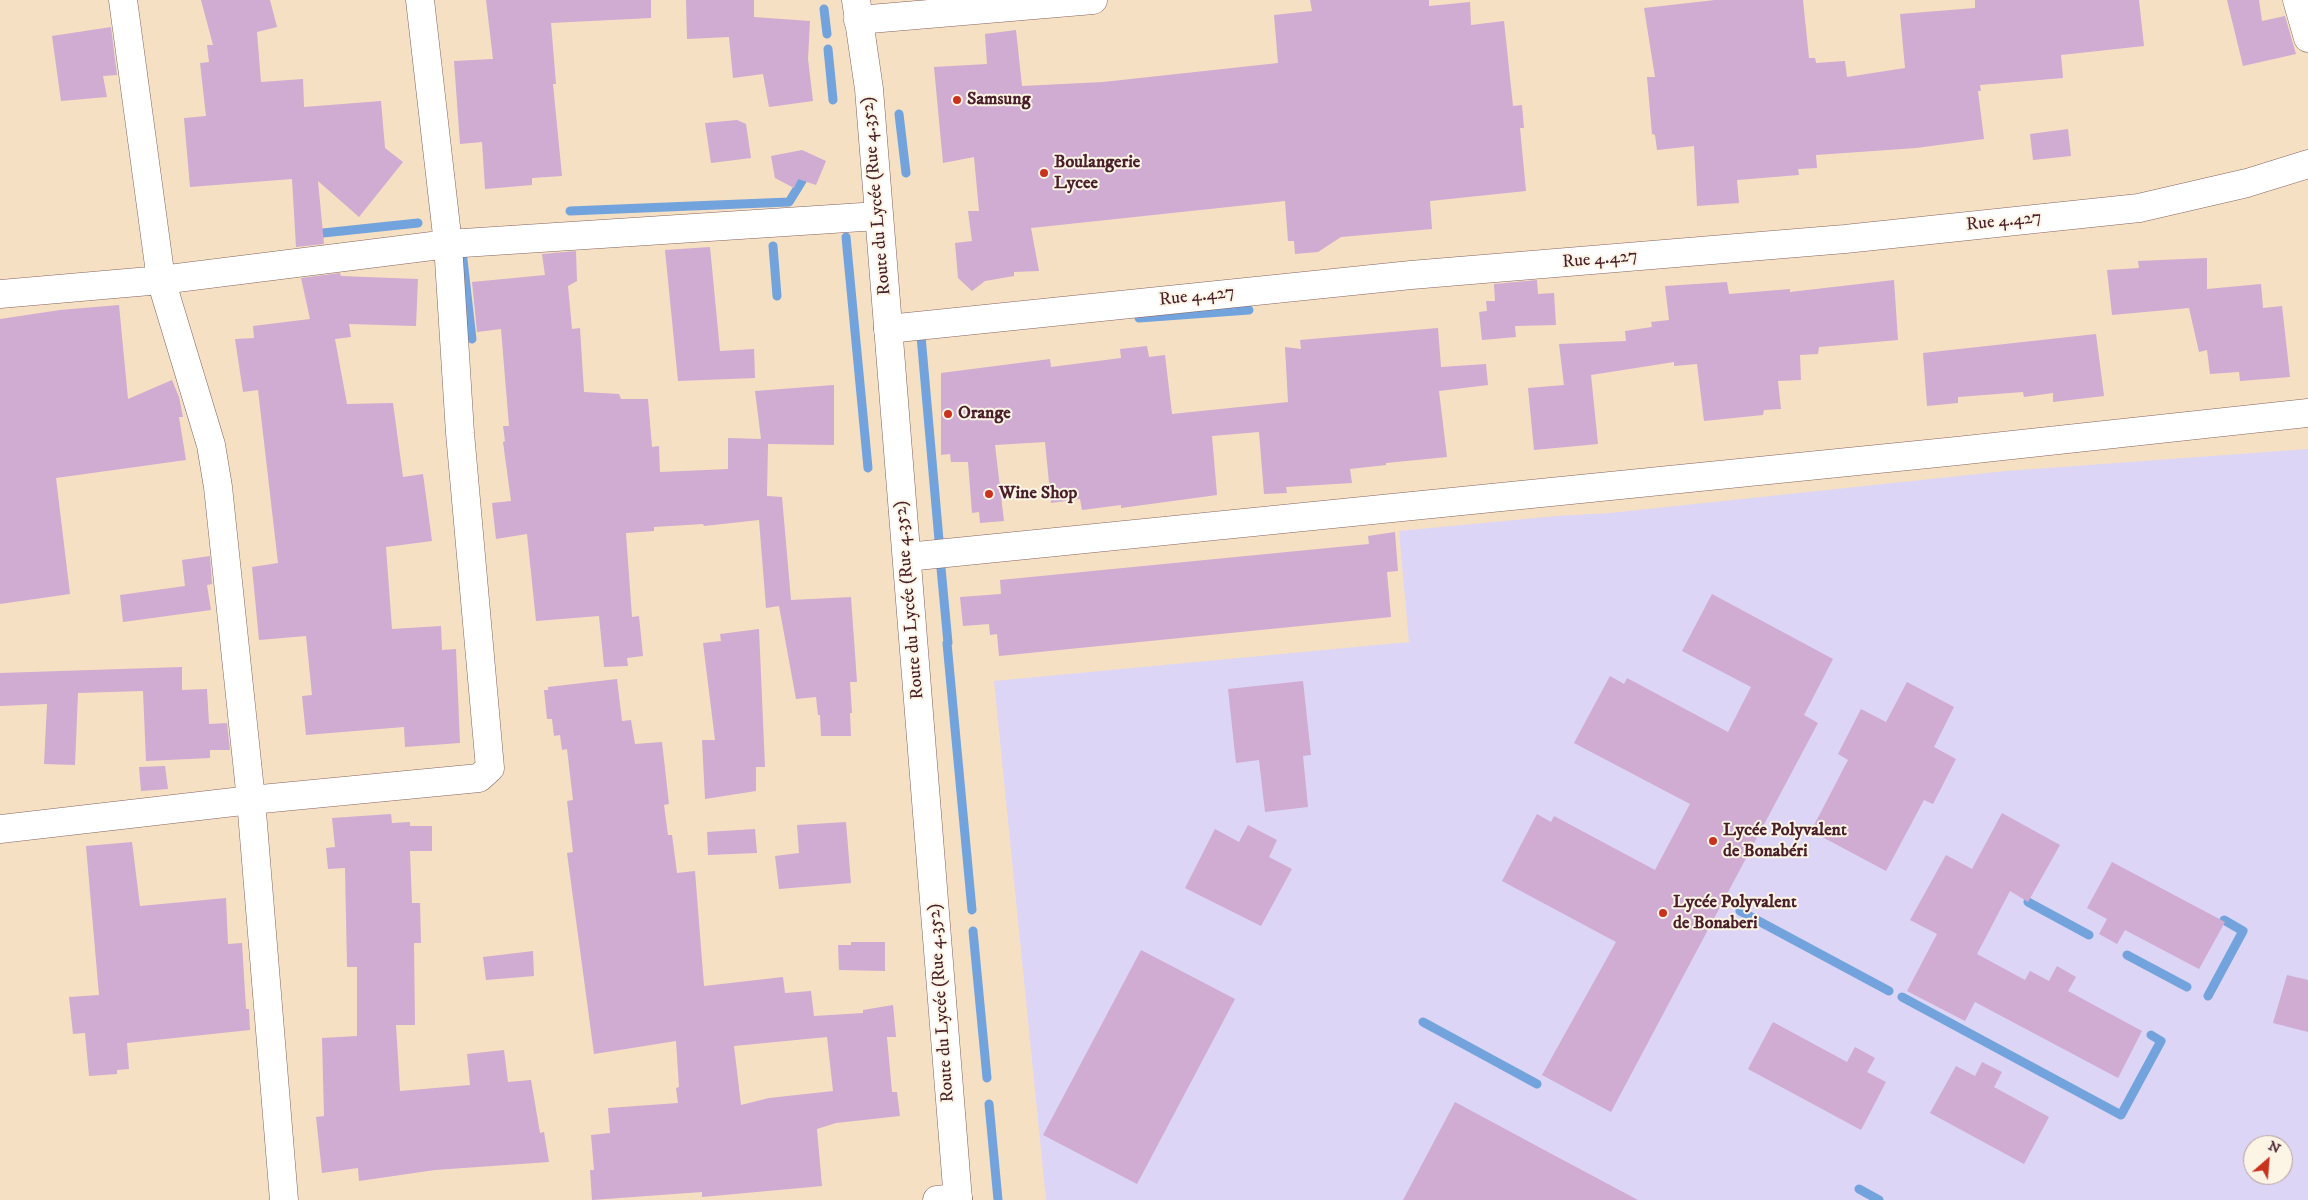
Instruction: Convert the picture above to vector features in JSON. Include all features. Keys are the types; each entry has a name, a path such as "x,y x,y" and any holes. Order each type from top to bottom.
{"street":[{"path":"123,0 161,280 211,445 218,487 251,800 284,1200"},
{"path":"0,830 251,800 479,778 490,768 460,433 448,244 420,0"},
{"path":"857,10 1092,0"},
{"path":"2297,0 2308,38"},
{"name":"Route du Lycée (Rue 4.352)","path":"857,10 869,89 907,557 951,1199"},
{"name":"Rue 4.427","path":"888,329 1411,275 1845,239 2139,208 2247,183 2308,164"},
{"path":"0,294 161,280 448,244 878,216"},
{"path":"907,557 1967,450 2308,413"}],"shaded area":[{"name":"Lycée Polyvalent de Bonaberi","path":"2308,449 2308,1200 1046,1200 994,681 1409,642 1399,531 1556,516 1610,513 2006,471"}],"building":[{"path":"201,0 270,0 277,27 257,32 261,82 303,79 304,107 381,101 385,148 403,162 359,217 318,181 324,244 296,247 292,179 190,187 184,118 206,116 200,63 209,62 207,45 213,45"},
{"path":"486,0 651,0 651,18 551,23 556,84 553,84 562,176 532,178 532,185 485,189 482,142 460,144 454,61 493,59"},
{"path":"686,0 754,0 754,17 810,21 808,59 813,101 769,107 763,74 733,78 729,37 687,39"},
{"path":"1310,0 1429,0 1429,6 1470,2 1471,25 1504,21 1513,106 1522,105 1524,128 1520,128 1526,191 1430,201 1432,229 1341,237 1318,252 1295,254 1294,241 1288,241 1285,201 1031,228 1039,271 1014,272 1014,276 985,281 972,291 958,278 955,243 972,241 968,211 979,211 974,157 943,163 934,67 987,64 985,34 1016,30 1022,86 1103,82 1278,63 1274,15 1312,11"},
{"path":"1715,0 1803,0 1809,58 1815,58 1816,63 1845,61 1847,77 1905,68 1900,14 1975,8 1975,0 2139,0 2144,46 2061,55 2063,78 1980,85 1981,91 1978,91 1984,139 1916,148 1816,155 1817,168 1798,169 1799,175 1737,180 1739,203 1697,206 1694,146 1657,150 1655,135 1652,134 1647,77 1655,77 1644,8"},
{"path":"2227,0 2259,0 2262,21 2285,16 2296,54 2243,66"},
{"path":"111,27 117,75 103,76 107,97 61,101 52,36"},
{"path":"737,120 746,124 751,158 711,163 705,123"},
{"path":"2068,129 2071,156 2033,160 2030,134"},
{"path":"802,150 826,161 816,185 798,179 794,188 775,178 771,156"},
{"path":"710,247 720,351 754,349 755,378 678,381 665,250"},
{"path":"576,251 577,281 568,286 572,329 580,328 584,392 619,394 621,399 648,399 652,447 659,446 660,472 728,469 728,438 761,439 755,391 834,385 834,445 768,444 767,496 782,497 791,600 851,597 857,682 850,682 851,736 821,736 820,715 818,715 816,697 796,699 779,606 766,608 759,520 704,526 703,524 654,527 654,531 626,533 632,617 639,616 643,656 627,658 628,666 604,667 599,616 536,621 527,534 496,539 492,503 511,501 503,442 505,441 503,426 509,426 501,329 477,332 472,282 545,275 542,254"},
{"path":"2207,258 2207,289 2261,284 2263,308 2282,306 2290,377 2240,381 2239,372 2210,374 2207,350 2199,352 2189,308 2112,315 2107,270 2139,268 2138,261"},
{"path":"340,273 341,276 418,279 416,326 349,324 351,337 335,339 347,404 393,403 403,477 423,474 432,541 386,547 392,629 441,626 442,650 456,649 460,743 405,747 404,727 306,735 302,696 312,695 306,636 259,640 252,567 278,563 258,390 243,392 235,339 254,338 253,326 310,319 301,278"},
{"path":"1537,280 1538,294 1554,293 1556,325 1515,326 1516,337 1482,340 1479,312 1487,311 1486,301 1495,301 1494,284"},
{"path":"1894,280 1898,340 1819,347 1818,354 1800,355 1801,380 1778,381 1781,409 1764,410 1763,415 1704,421 1697,364 1674,366 1674,362 1591,375 1598,444 1534,450 1528,388 1564,385 1559,344 1626,341 1625,331 1652,327 1651,322 1669,320 1665,286 1727,282 1729,294 1790,289 1790,292"},
{"path":"119,305 128,399 172,380 179,397 183,417 179,417 186,460 56,478 70,594 0,604 0,319 60,310"},
{"path":"1438,328 1441,367 1486,364 1488,385 1439,391 1447,457 1386,463 1386,465 1350,469 1352,483 1286,487 1287,493 1264,494 1259,432 1212,436 1217,495 1121,508 1121,505 1082,510 1080,499 1051,503 1045,442 995,445 1004,521 980,523 979,512 972,513 968,462 951,462 950,454 941,455 941,373 1050,359 1051,367 1121,358 1120,349 1147,346 1149,357 1165,355 1172,414 1288,402 1285,347 1301,349 1300,340"},
{"path":"2096,334 2104,396 2053,402 2053,393 2024,397 2023,392 1958,397 1958,403 1927,406 1923,353"},
{"path":"1395,532 1398,571 1387,572 1391,617 999,656 997,634 990,635 989,624 963,626 960,597 1001,594 1000,580 1369,544 1368,536"},
{"path":"210,556 212,584 207,585 211,610 123,622 120,595 185,586 182,560"},
{"name":"Lycée Polyvalent de Bonabéri","path":"1712,594 1833,659 1804,715 1818,723 1611,1112 1542,1075 1616,942 1502,881 1537,814 1551,822 1554,816 1655,870 1690,804 1574,743 1610,676 1624,684 1627,678 1728,732 1751,687 1682,651"},
{"path":"759,629 765,767 756,767 756,791 705,799 702,740 715,740 703,643 721,641 720,634"},
{"path":"182,667 182,690 207,689 209,724 227,723 230,750 210,750 210,758 146,761 143,691 78,693 75,765 44,764 47,704 0,706 0,673"},
{"path":"617,679 622,721 631,720 635,744 662,742 669,804 664,805 668,835 672,835 677,873 695,871 704,986 783,977 785,993 811,991 814,1016 863,1013 863,1010 893,1005 896,1037 887,1037 892,1092 897,1092 900,1116 836,1123 817,1129 822,1186 702,1197 702,1192 592,1200 590,1170 594,1170 591,1135 610,1133 608,1108 678,1103 676,1088 679,1087 676,1041 594,1054 567,853 573,852 567,801 573,800 567,749 562,750 560,735 554,736 552,719 547,719 544,690 548,690 548,687","holes":["827,1037 833,1091 769,1098 741,1105 734,1046"]},
{"path":"1303,681 1311,755 1303,756 1308,807 1265,812 1259,760 1236,763 1228,689"},
{"path":"1907,682 1954,707 1934,747 1956,759 1933,804 1924,800 1886,871 1811,831 1848,760 1838,754 1861,709 1886,722"},
{"path":"165,766 168,789 141,791 139,767"},
{"path":"2002,813 2060,845 2028,902 2010,891 1977,954 2025,980 2030,971 2049,981 2057,966 2076,977 2068,991 2142,1031 2118,1078 1975,1002 1965,1021 1907,991 1937,934 1910,920 1946,855 1972,869"},
{"path":"391,814 392,823 410,822 410,826 432,826 432,851 410,851 412,903 420,903 421,943 414,943 415,1025 396,1025 400,1091 470,1085 467,1054 504,1050 508,1082 531,1080 540,1133 544,1132 549,1162 435,1170 359,1181 358,1168 322,1173 316,1117 324,1116 322,1038 357,1036 357,967 347,967 345,868 328,869 326,848 335,847 332,818"},
{"path":"846,822 851,883 779,889 775,856 799,853 797,825"},
{"path":"1248,825 1277,840 1269,857 1292,869 1261,926 1185,888 1215,829 1239,842"},
{"path":"755,829 757,853 708,855 707,832"},
{"path":"132,842 140,906 226,898 228,944 242,943 246,1009 249,1009 250,1030 127,1043 129,1069 117,1070 117,1074 89,1076 85,1033 73,1034 69,997 99,995 86,846"},
{"path":"2112,862 2225,922 2199,969 2125,930 2117,944 2099,934 2107,919 2087,908"},
{"path":"851,942 885,942 885,971 839,970 838,945 851,945"},
{"path":"1141,950 1235,999 1137,1184 1043,1135"},
{"path":"533,951 534,976 486,980 483,957"},
{"path":"2287,975 2308,980 2308,1032 2273,1023"},
{"path":"1773,1022 1847,1062 1855,1047 1875,1058 1867,1072 1886,1082 1861,1130 1748,1069"},
{"path":"1982,1062 2002,1072 1994,1087 2049,1117 2024,1164 1930,1113 1956,1066 1975,1076"},
{"path":"1455,1102 1548,1152 1638,1200 1403,1200"}],"waterway":[{"path":"824,9 827,34"},
{"path":"828,49 833,100"},
{"path":"899,114 906,173"},
{"path":"570,211 789,202 802,181"},
{"path":"323,233 418,223"},
{"path":"846,237 868,468"},
{"path":"773,246 777,296"},
{"path":"466,251 462,251 472,339"},
{"path":"1139,318 1249,310"},
{"path":"921,336 939,540"},
{"path":"941,568 948,643"},
{"path":"947,643 972,910"},
{"path":"2028,902 2089,935"},
{"path":"1740,911 1889,991"},
{"path":"2208,996 2243,931 2224,920"},
{"path":"973,931 987,1078"},
{"path":"2127,955 2187,987"},
{"path":"1902,997 2121,1115 2161,1041 2151,1035"},
{"path":"1423,1022 1537,1084"},
{"path":"989,1104 998,1200"},
{"path":"1859,1189 1879,1200"}],"place":[{"name":"Samsung","path":"957,100"},
{"name":"Boulangerie Lycee","path":"1044,173"},
{"name":"Orange","path":"948,414"},
{"name":"Wine Shop","path":"989,494"},
{"name":"Lycée Polyvalent de Bonabéri","path":"1713,841"},
{"name":"Lycée Polyvalent de Bonaberi","path":"1663,913"}]}
